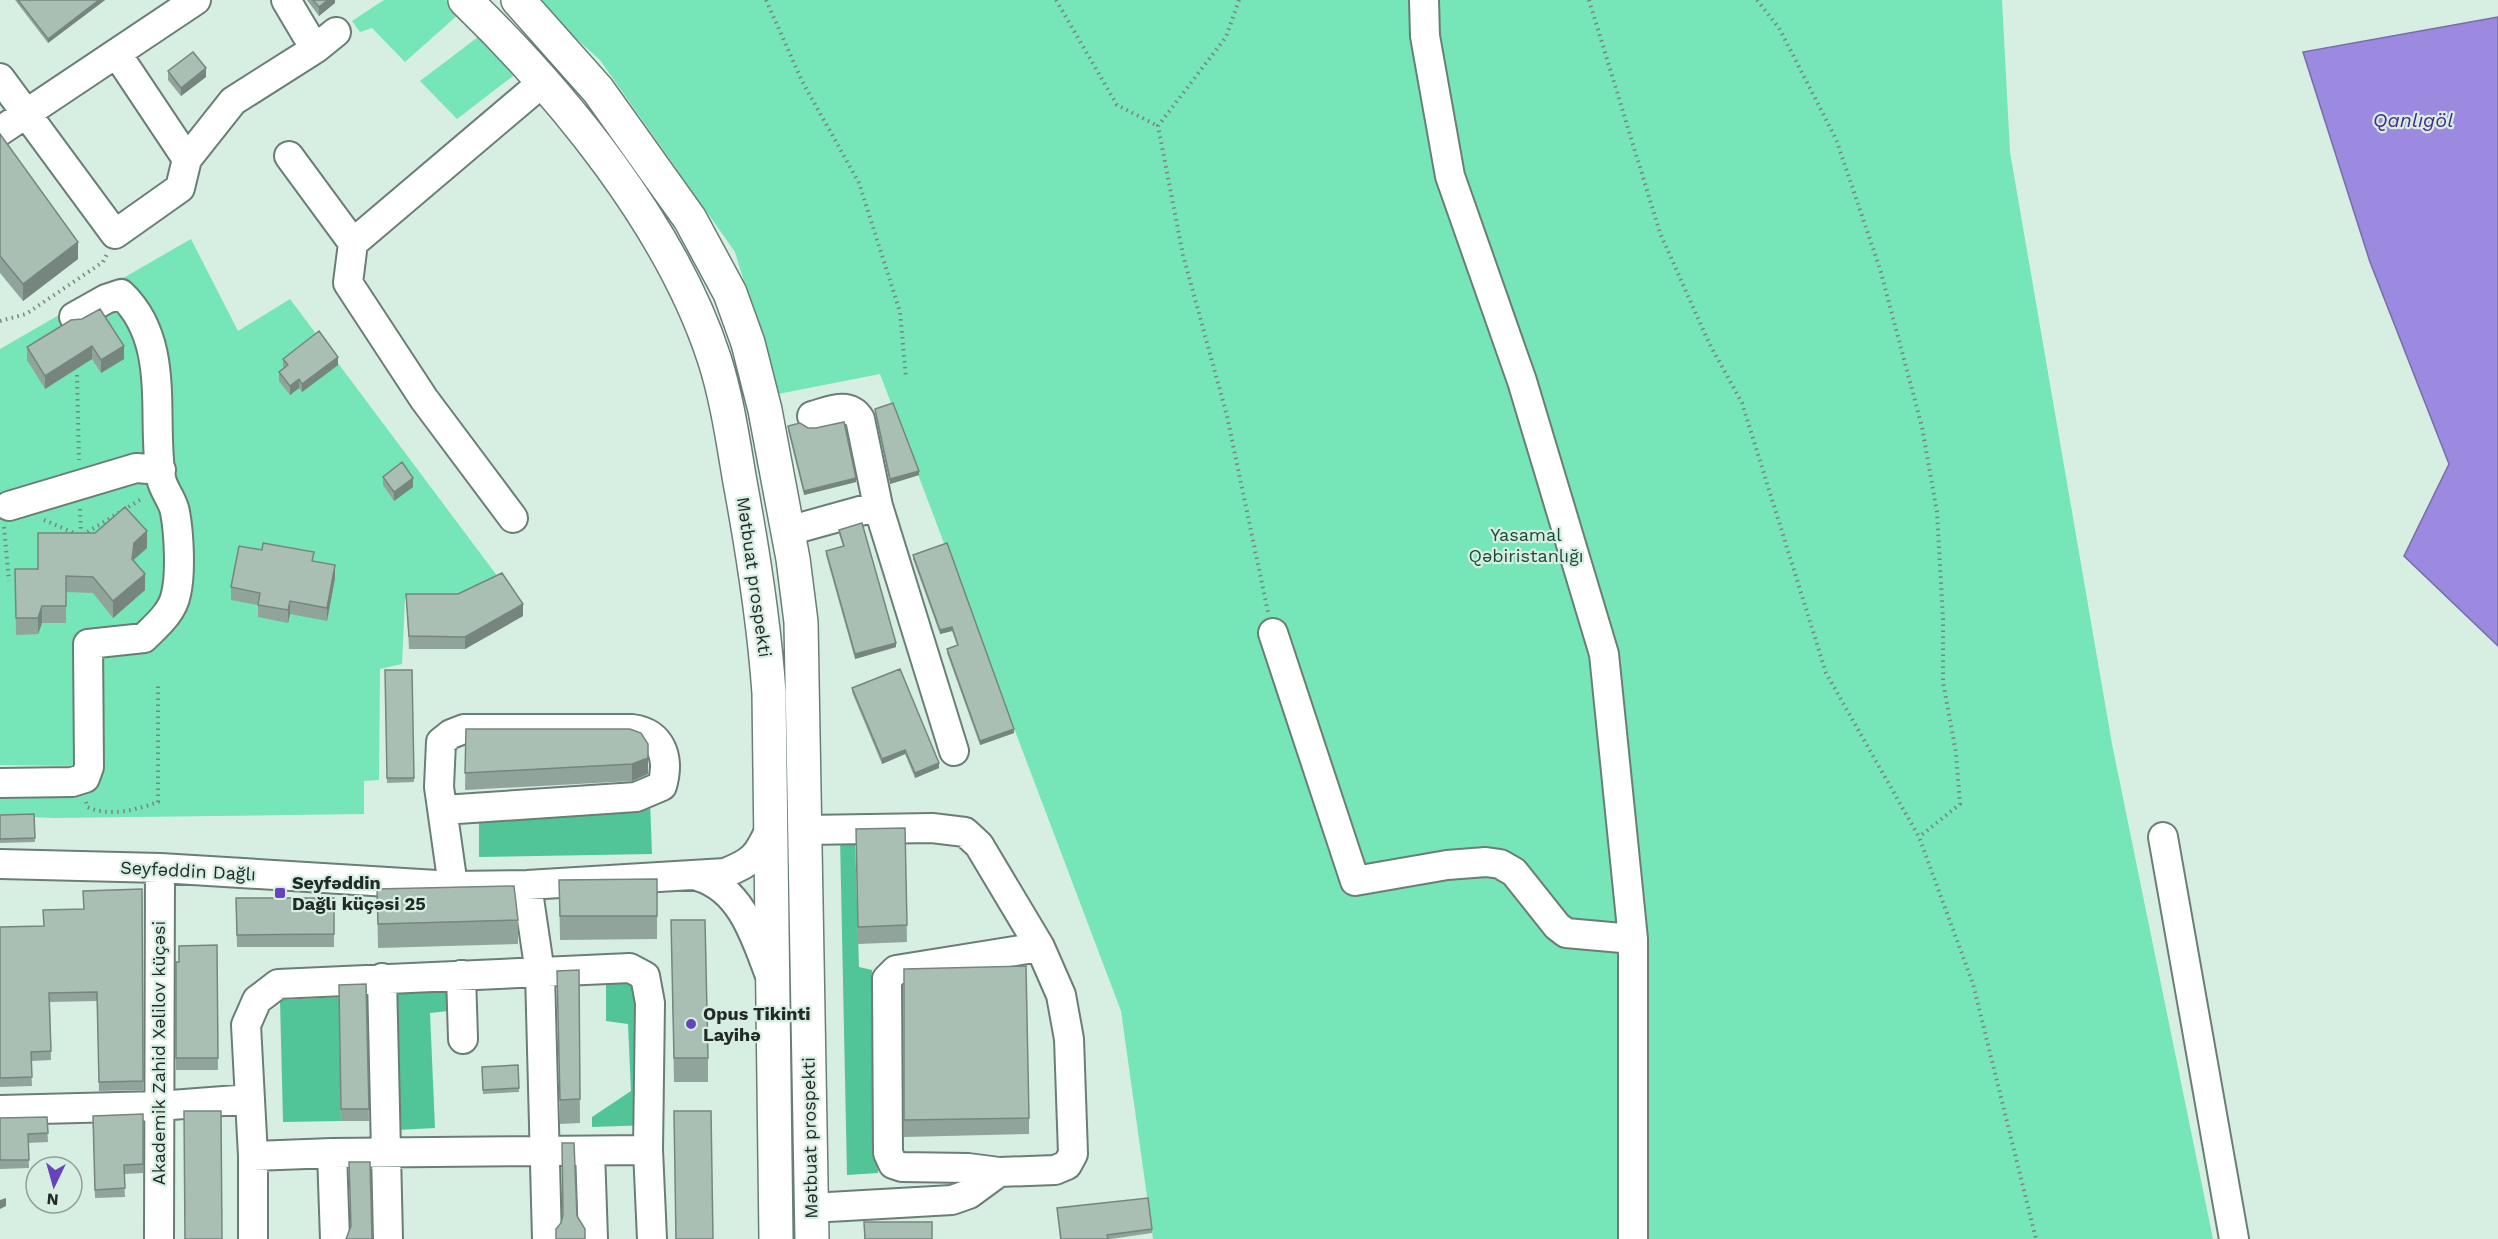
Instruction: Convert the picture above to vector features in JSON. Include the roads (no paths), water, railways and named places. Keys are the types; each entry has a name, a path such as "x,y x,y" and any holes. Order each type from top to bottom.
{"main road":[{"name":"Mətbuat prospekti","path":"465,0 544,81 620,180 658,240 691,303 714,358 728,414 765,630 769,693 776,1239"},
{"name":"Mətbuat prospekti","path":"518,0 598,90 690,219 722,276 748,343 765,410 788,531 801,622 811,1223"}],"street":[{"path":"0,131 117,54 160,9 196,0"},
{"path":"0,78 115,234 180,188 187,159 233,101 325,41 286,0"},
{"path":"1424,0 1425,36 1450,176 1522,381 1604,654 1633,939 1633,1239"},
{"path":"117,54 187,159"},
{"path":"513,518 424,399 348,283 353,243 544,81"},
{"path":"289,156 353,243"},
{"path":"0,783 72,782 85,778 89,767 88,644 144,638 165,616 176,597 178,579 175,510 162,478 157,372 148,339 132,305 121,294 106,299 74,317"},
{"path":"812,416 846,407 855,411 860,419 878,506 954,751"},
{"path":"9,506 136,468 162,478"},
{"path":"788,531 878,506"},
{"path":"1273,633 1354,881 1447,866 1495,863 1514,872 1557,926 1566,933 1633,939"},
{"path":"443,810 636,797 662,786 665,776 662,750 657,738 646,731 632,729 464,729 451,734 441,742 439,787 453,886"},
{"path":"806,830 932,828 965,832 980,845 1040,947 1061,995 1068,1018 1073,1154 1067,1165 1055,1170 999,1173 968,1168 902,1167 893,1164 888,1154 887,979 896,970 1040,947"},
{"name":"Seyfəddin Dağlı","path":"0,864 160,868 453,886 526,885 700,877 725,873 747,864 757,855 770,829"},
{"path":"2163,837 2234,1239"},
{"name":"Akademik Zahid Xəlilov küçəsi","path":"159,1239 160,868"},
{"path":"700,877 722,886 738,906 754,934 773,984"},
{"path":"526,885 540,973 547,1239"},
{"path":"253,1239 253,1156 246,1026 257,1000 278,984 630,968 645,975 650,1003 648,1150 652,1239"},
{"path":"461,975 463,1039"},
{"path":"382,978 388,1239"},
{"path":"0,1110 158,1106 250,1099"},
{"path":"590,1150 593,1239"},
{"path":"253,1156 648,1150"},
{"path":"332,1153 334,1239"},
{"path":"811,1223 952,1200 969,1194 999,1173"}],"water":[{"name":"Qanlıgöl","path":"2498,17 2498,646 2404,556 2449,464 2370,262 2303,52"}],"place":[{"name":"Seyfəddin Dağlı küçəsi 25","path":"280,893"},
{"name":"Opus Tikinti Layihə","path":"691,1024"}],"park label":[{"name":"Yasamal Qəbiristanlığı","path":"1526,545"}]}
